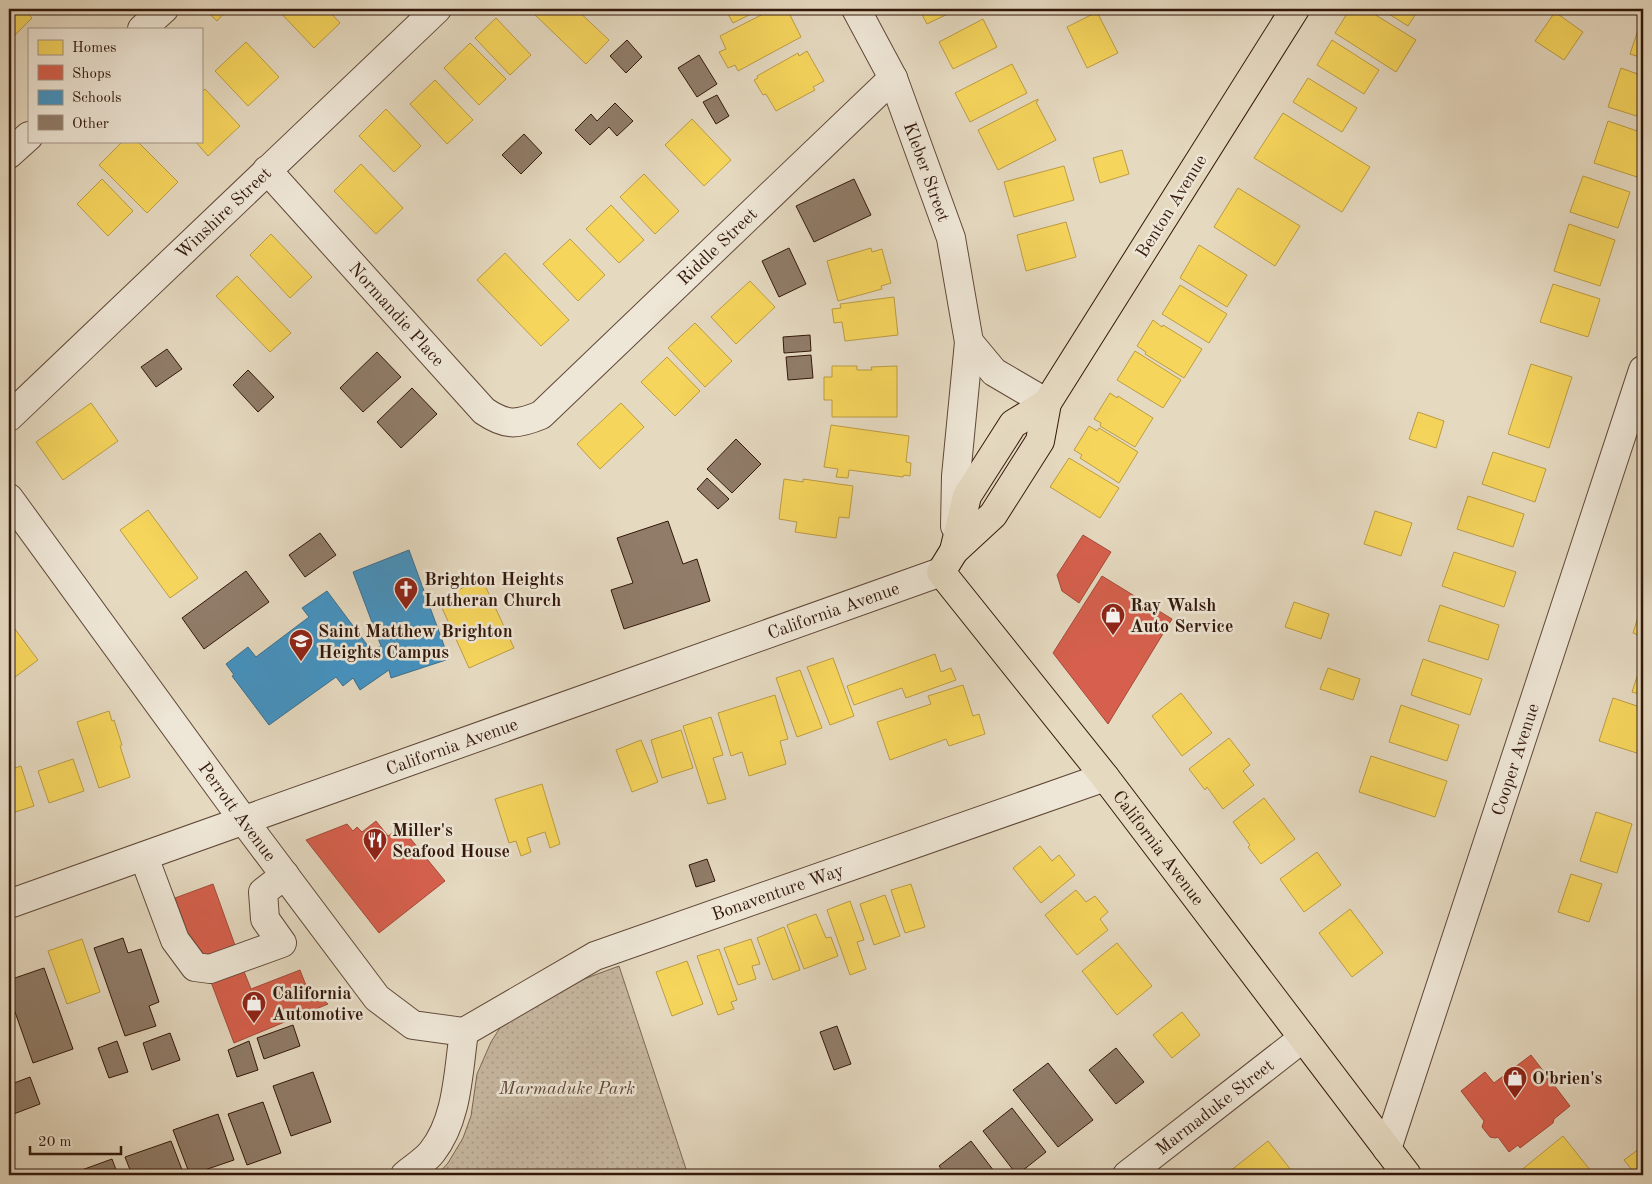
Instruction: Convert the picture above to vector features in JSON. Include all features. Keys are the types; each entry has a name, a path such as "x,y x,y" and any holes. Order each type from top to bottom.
{"main road":[{"name":"Benton Avenue","path":"947,562 994,515 1040,441 1047,404 1294,9"},
{"name":"California Avenue","path":"947,562 1105,777 1407,1175"}],"street":[{"path":"143,28 164,9"},
{"name":"Winshire Street","path":"9,416 437,9"},
{"name":"Kleber Street","path":"856,9 893,78 951,238 969,342 947,562"},
{"name":"Riddle Street","path":"541,415 893,78"},
{"path":"9,154 28,137"},
{"name":"Normandie Place","path":"268,170 484,412 505,423 517,423 541,415"},
{"name":"Kleber Street","path":"969,342 994,372 1047,404"},
{"name":"Cooper Avenue","path":"1387,1149 1643,370"},
{"name":"Perrott Avenue","path":"9,498 244,822 377,998 413,1025 464,1032"},
{"name":"California Avenue","path":"9,904 244,822 947,562"},
{"name":"Bonaventure Way","path":"464,1032 595,956 1105,777"},
{"path":"144,857 175,940 195,967 210,969 282,943 265,919 262,892 285,876"},
{"path":"405,1175 431,1153 447,1125 456,1091 464,1032"},
{"name":"Marmaduke Street","path":"1127,1175 1303,1038"}],"green space":[{"name":"Marmaduke Park","path":"619,966 688,1175 437,1175 448,1163 463,1138 471,1116 477,1074 491,1042 505,1020 541,995"}],"building: Homes":[{"path":"9,9 23,9 32,18 9,41"},
{"path":"204,9 228,9 217,21"},
{"path":"277,9 327,9 340,23 314,48"},
{"path":"529,9 576,9 609,40 586,64"},
{"path":"725,9 761,9 733,23"},
{"path":"773,9 787,9 801,37 738,71 735,65 728,68 719,52 726,49 720,36"},
{"path":"919,9 958,9 927,24"},
{"path":"1350,9 1366,9 1416,40 1396,72 1335,33"},
{"path":"1381,9 1419,9 1408,26"},
{"path":"1097,12 1118,53 1087,68 1067,27"},
{"path":"1555,12 1583,32 1564,60 1535,41"},
{"path":"1643,15 1643,58 1630,54"},
{"path":"496,18 531,55 510,75 475,38"},
{"path":"983,19 997,47 953,69 939,42"},
{"path":"1332,40 1379,70 1364,94 1317,65"},
{"path":"246,42 279,77 248,106 215,71"},
{"path":"470,43 506,79 479,105 444,68"},
{"path":"807,51 824,81 813,87 815,90 776,111 766,94 763,95 754,80 758,78 757,76 798,53 799,56"},
{"path":"1012,64 1027,93 970,122 955,93"},
{"path":"1621,68 1643,76 1643,118 1608,107"},
{"path":"1308,78 1357,108 1342,132 1293,102"},
{"path":"435,80 473,120 447,144 410,104"},
{"path":"205,89 240,126 208,156 196,142 202,142 202,92"},
{"path":"1038,99 1036,102 1056,140 998,170 978,130"},
{"path":"386,109 421,146 394,172 359,136"},
{"path":"1283,113 1370,167 1342,212 1254,158"},
{"path":"692,119 731,160 704,186 665,145"},
{"path":"1608,121 1643,133 1643,158 1637,177 1594,163"},
{"path":"122,142 138,142 178,182 147,213 99,165"},
{"path":"1122,150 1129,174 1100,183 1093,158"},
{"path":"361,164 403,208 376,234 334,191"},
{"path":"1064,166 1074,200 1014,217 1004,182"},
{"path":"644,174 679,211 655,234 620,197"},
{"path":"1583,176 1630,192 1618,228 1570,212"},
{"path":"102,179 133,211 108,236 77,204"},
{"path":"1238,188 1300,226 1275,266 1214,227"},
{"path":"611,205 644,240 619,263 586,229"},
{"path":"1066,222 1076,257 1026,271 1017,235"},
{"path":"1569,224 1615,240 1600,286 1554,271"},
{"path":"271,234 312,277 290,298 250,255"},
{"path":"570,239 605,275 578,301 543,264"},
{"path":"1199,245 1247,275 1227,307 1180,278"},
{"path":"871,248 872,252 882,249 891,283 881,286 882,289 838,301 827,261"},
{"path":"505,253 569,320 541,346 477,280"},
{"path":"237,276 291,333 270,352 216,296"},
{"path":"750,281 775,307 736,344 711,317"},
{"path":"1553,284 1600,299 1588,337 1540,322"},
{"path":"1180,285 1227,314 1209,343 1162,314"},
{"path":"894,297 898,335 845,341 842,322 834,323 832,309 841,308 840,304"},
{"path":"1153,320 1202,349 1184,378 1145,354 1146,352 1137,346"},
{"path":"695,323 732,361 705,387 668,348"},
{"path":"1135,351 1181,380 1163,408 1117,380"},
{"path":"667,357 700,391 675,416 641,382"},
{"path":"1531,364 1572,377 1549,448 1508,434"},
{"path":"832,366 857,366 857,370 872,370 871,367 897,366 897,417 832,417 832,400 824,400 824,377 832,377"},
{"path":"1110,393 1153,418 1135,447 1100,426 1101,423 1094,419"},
{"path":"91,403 118,441 63,480 36,442"},
{"path":"621,403 644,427 600,469 577,444"},
{"path":"1418,412 1444,421 1436,448 1409,439"},
{"path":"831,425 909,436 906,462 911,463 910,476 904,475 903,477 849,470 848,478 836,477 838,469 824,467"},
{"path":"1089,426 1097,431 1099,428 1138,452 1119,483 1080,458 1082,455 1074,450"},
{"path":"1493,452 1546,469 1535,502 1482,484"},
{"path":"1069,458 1119,488 1100,518 1050,487"},
{"path":"784,479 803,482 803,479 853,486 849,518 839,517 836,538 795,532 797,522 779,519"},
{"path":"1468,496 1524,514 1513,547 1457,529"},
{"path":"148,510 198,578 170,598 120,530"},
{"path":"1375,511 1412,523 1401,556 1364,544"},
{"path":"1454,552 1516,572 1504,607 1442,586"},
{"path":"482,579 514,648 469,668 438,599"},
{"path":"1643,601 1643,637 1633,633"},
{"path":"1294,602 1329,614 1321,639 1285,627"},
{"path":"1440,605 1499,625 1488,660 1428,641"},
{"path":"9,621 38,660 15,677 9,668"},
{"path":"935,654 941,672 951,668 956,680 906,698 902,688 854,705 847,686"},
{"path":"833,658 854,716 830,725 807,667"},
{"path":"1643,658 1643,695 1632,692"},
{"path":"1423,659 1482,679 1470,715 1411,695"},
{"path":"1328,668 1360,679 1353,700 1320,689"},
{"path":"800,670 822,728 797,737 776,678"},
{"path":"963,685 973,716 979,714 985,734 949,746 946,739 890,760 877,722 931,704 928,696"},
{"path":"1181,693 1212,733 1182,756 1152,716"},
{"path":"775,695 788,739 780,741 786,764 749,776 742,752 731,756 718,713"},
{"path":"1613,698 1643,708 1643,755 1599,741"},
{"path":"1401,705 1459,725 1447,761 1389,742"},
{"path":"109,711 122,745 120,746 130,777 99,788 77,722"},
{"path":"711,717 723,755 713,758 726,799 708,804 683,726"},
{"path":"681,730 693,768 662,778 651,740"},
{"path":"1229,738 1250,765 1243,771 1254,785 1223,809 1207,787 1205,790 1189,769"},
{"path":"641,740 658,782 632,792 616,750"},
{"path":"1371,756 1447,781 1435,817 1359,792"},
{"path":"73,759 84,791 49,803 38,771"},
{"path":"21,766 34,806 9,814 9,770"},
{"path":"542,784 560,844 550,848 545,832 527,838 531,852 521,856 516,841 509,843 495,799"},
{"path":"1264,798 1295,839 1261,864 1233,822"},
{"path":"1596,812 1632,824 1617,873 1580,861"},
{"path":"1040,846 1052,861 1059,855 1075,875 1041,903 1013,868"},
{"path":"1317,852 1341,885 1304,912 1280,879"},
{"path":"1571,874 1602,884 1589,922 1558,912"},
{"path":"911,884 925,927 905,933 891,890"},
{"path":"1076,890 1086,902 1095,896 1108,912 1100,919 1108,930 1077,955 1045,915"},
{"path":"885,895 900,936 874,945 860,904"},
{"path":"850,901 864,940 857,942 866,969 850,975 827,910"},
{"path":"1350,909 1383,953 1352,977 1319,933"},
{"path":"816,914 826,938 831,937 838,956 804,969 787,925"},
{"path":"784,927 800,970 773,980 757,938"},
{"path":"82,939 100,992 67,1004 48,951"},
{"path":"751,939 760,964 752,966 756,979 738,985 724,948"},
{"path":"1117,943 1152,986 1117,1015 1082,971"},
{"path":"719,949 737,1000 731,1002 734,1009 718,1015 697,956"},
{"path":"687,961 703,1004 672,1016 656,972"},
{"path":"1182,1012 1200,1035 1172,1058 1153,1035"},
{"path":"1563,1136 1594,1175 1522,1175 1519,1172"},
{"path":"1268,1141 1295,1175 1225,1175"},
{"path":"1643,1146 1643,1175 1636,1175 1624,1160"}],"building: Shops":[{"path":"1083,535 1111,552 1079,603 1062,591 1057,575"},
{"name":"Ray Walsh Auto Service","path":"1102,576 1172,619 1108,724 1053,653"},
{"name":"Miller's Seafood House","path":"376,821 388,836 401,827 445,881 379,933 306,840 347,824 353,831 357,827 362,832"},
{"path":"213,884 236,948 198,962 175,898"},
{"name":"California Automotive","path":"243,969 251,989 300,970 305,983 328,1004 234,1043 211,982"},
{"name":"O'brien's","path":"1531,1055 1570,1106 1554,1119 1553,1123 1520,1148 1518,1145 1509,1152 1498,1137 1490,1137 1482,1127 1484,1121 1461,1091 1485,1072 1494,1083"}],"building: Schools":[{"path":"409,550 449,659 391,678 389,670 360,690 353,678 343,686 336,677 269,725 232,676 234,675 226,664 248,647 256,657 309,617 302,608 327,591 371,650 381,646 353,572"}],"building: Other":[{"path":"627,40 642,57 626,73 610,56"},
{"path":"699,55 717,84 697,97 678,68"},
{"path":"717,95 729,116 716,124 703,102"},
{"path":"615,103 633,121 617,136 609,127 590,145 575,130 591,114 597,121"},
{"path":"524,134 542,153 521,174 502,155"},
{"path":"854,179 871,215 814,242 796,206"},
{"path":"789,248 806,284 779,297 762,261"},
{"path":"810,335 811,351 784,353 783,337"},
{"path":"167,349 182,369 156,387 141,367"},
{"path":"377,352 401,377 363,412 340,388"},
{"path":"811,355 813,378 788,380 786,357"},
{"path":"248,370 274,397 258,412 233,385"},
{"path":"412,388 437,414 401,448 377,422"},
{"path":"736,439 761,464 732,493 707,469"},
{"path":"707,478 729,499 718,509 697,489"},
{"path":"668,521 683,564 697,559 710,601 624,629 611,590 633,583 617,538"},
{"path":"320,533 336,555 305,577 289,555"},
{"path":"246,571 269,602 204,649 182,618"},
{"path":"707,859 715,881 696,887 689,865"},
{"path":"123,938 128,953 141,949 159,1002 149,1006 156,1026 125,1036 94,948"},
{"path":"44,968 73,1049 33,1063 9,995 9,980"},
{"path":"293,1025 300,1046 264,1059 257,1038"},
{"path":"837,1026 851,1064 834,1070 820,1032"},
{"path":"170,1033 180,1060 152,1070 143,1043"},
{"path":"117,1041 128,1072 109,1078 98,1048"},
{"path":"249,1041 258,1070 237,1077 228,1050"},
{"path":"1116,1048 1144,1082 1116,1104 1089,1070"},
{"path":"1048,1063 1093,1120 1058,1147 1013,1090"},
{"path":"313,1072 331,1122 291,1136 273,1086"},
{"path":"30,1077 40,1104 11,1115 9,1109 9,1085"},
{"path":"263,1102 281,1153 247,1165 228,1114"},
{"path":"1012,1108 1046,1152 1017,1175 983,1131"},
{"path":"218,1114 234,1160 190,1175 173,1130"},
{"path":"171,1141 184,1175 132,1175 125,1157"},
{"path":"971,1141 997,1175 946,1175 939,1166"},
{"path":"112,1159 118,1175 81,1175 79,1171"}],"place":[{"name":"Brighton Heights Lutheran Church","path":"406,610"},
{"name":"Ray Walsh Auto Service","path":"1113,636"},
{"name":"Saint Matthew Brighton Heights Campus","path":"301,662"},
{"name":"Miller's Seafood House","path":"375,861"},
{"name":"California Automotive","path":"254,1024"},
{"name":"O'brien's","path":"1515,1099"}]}
